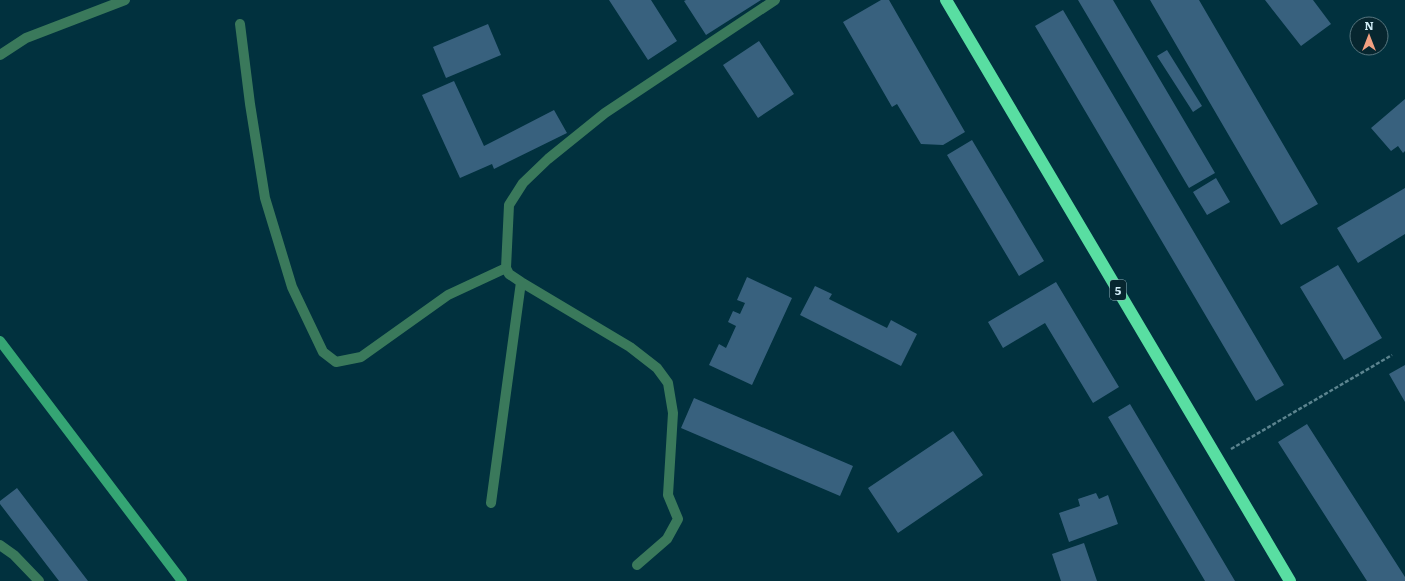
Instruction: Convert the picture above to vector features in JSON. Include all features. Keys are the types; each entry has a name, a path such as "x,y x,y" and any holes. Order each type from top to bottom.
{"highway":[{"name":"5","path":"946,0 1290,581"}],"street":[{"path":"0,54 26,38 125,0"},
{"path":"637,565 667,539 678,519 668,495 672,413 668,383 657,368 630,347 510,274 506,268 509,204 523,183 548,159 605,113 775,0"},
{"path":"240,24 250,104 265,198 292,287 323,352 336,362 361,357 448,295 506,268"},
{"path":"491,503 521,282"},
{"path":"0,341 182,581"},
{"path":"0,545 14,555 39,581"}],"path":[{"path":"1217,457 1392,355"}],"building":[{"path":"609,0 651,0 677,41 648,60"},
{"path":"761,0 706,35 684,1"},
{"path":"881,0 889,0 965,132 943,145 921,144 897,104 892,107 843,22"},
{"path":"1078,0 1113,0 1215,173 1189,188"},
{"path":"1150,0 1199,0 1318,204 1281,225"},
{"path":"1265,0 1313,0 1331,24 1301,46"},
{"path":"1063,10 1284,385 1256,401 1035,26"},
{"path":"488,24 501,55 446,78 433,47"},
{"path":"759,41 794,94 758,118 723,65"},
{"path":"1167,50 1202,106 1193,112 1157,56"},
{"path":"454,81 484,146 554,110 567,133 494,169 492,164 460,178 422,95"},
{"path":"1405,99 1405,151 1403,153 1398,146 1391,151 1371,128"},
{"path":"972,140 1044,261 1019,276 947,155"},
{"path":"1216,178 1230,202 1207,215 1193,192"},
{"path":"1405,188 1405,234 1358,263 1337,228"},
{"path":"1338,265 1382,338 1344,360 1300,287"},
{"path":"747,277 792,298 752,385 709,365 719,344 726,348 736,326 728,322 733,311 740,314 745,303 737,300"},
{"path":"1056,282 1119,387 1093,403 1045,323 1003,348 988,322"},
{"path":"815,286 832,294 829,299 887,328 891,320 917,334 901,366 800,315"},
{"path":"1405,365 1405,402 1389,374"},
{"path":"694,398 853,466 840,496 681,428"},
{"path":"1130,404 1235,581 1205,581 1108,417"},
{"path":"1307,424 1405,577 1405,581 1367,581 1278,442"},
{"path":"953,431 983,475 898,533 868,488"},
{"path":"17,488 88,581 59,581 0,504 0,501"},
{"path":"1096,493 1099,499 1108,495 1118,524 1069,542 1059,513 1080,506 1078,499"},
{"path":"1084,543 1097,581 1061,581 1052,554"}]}
